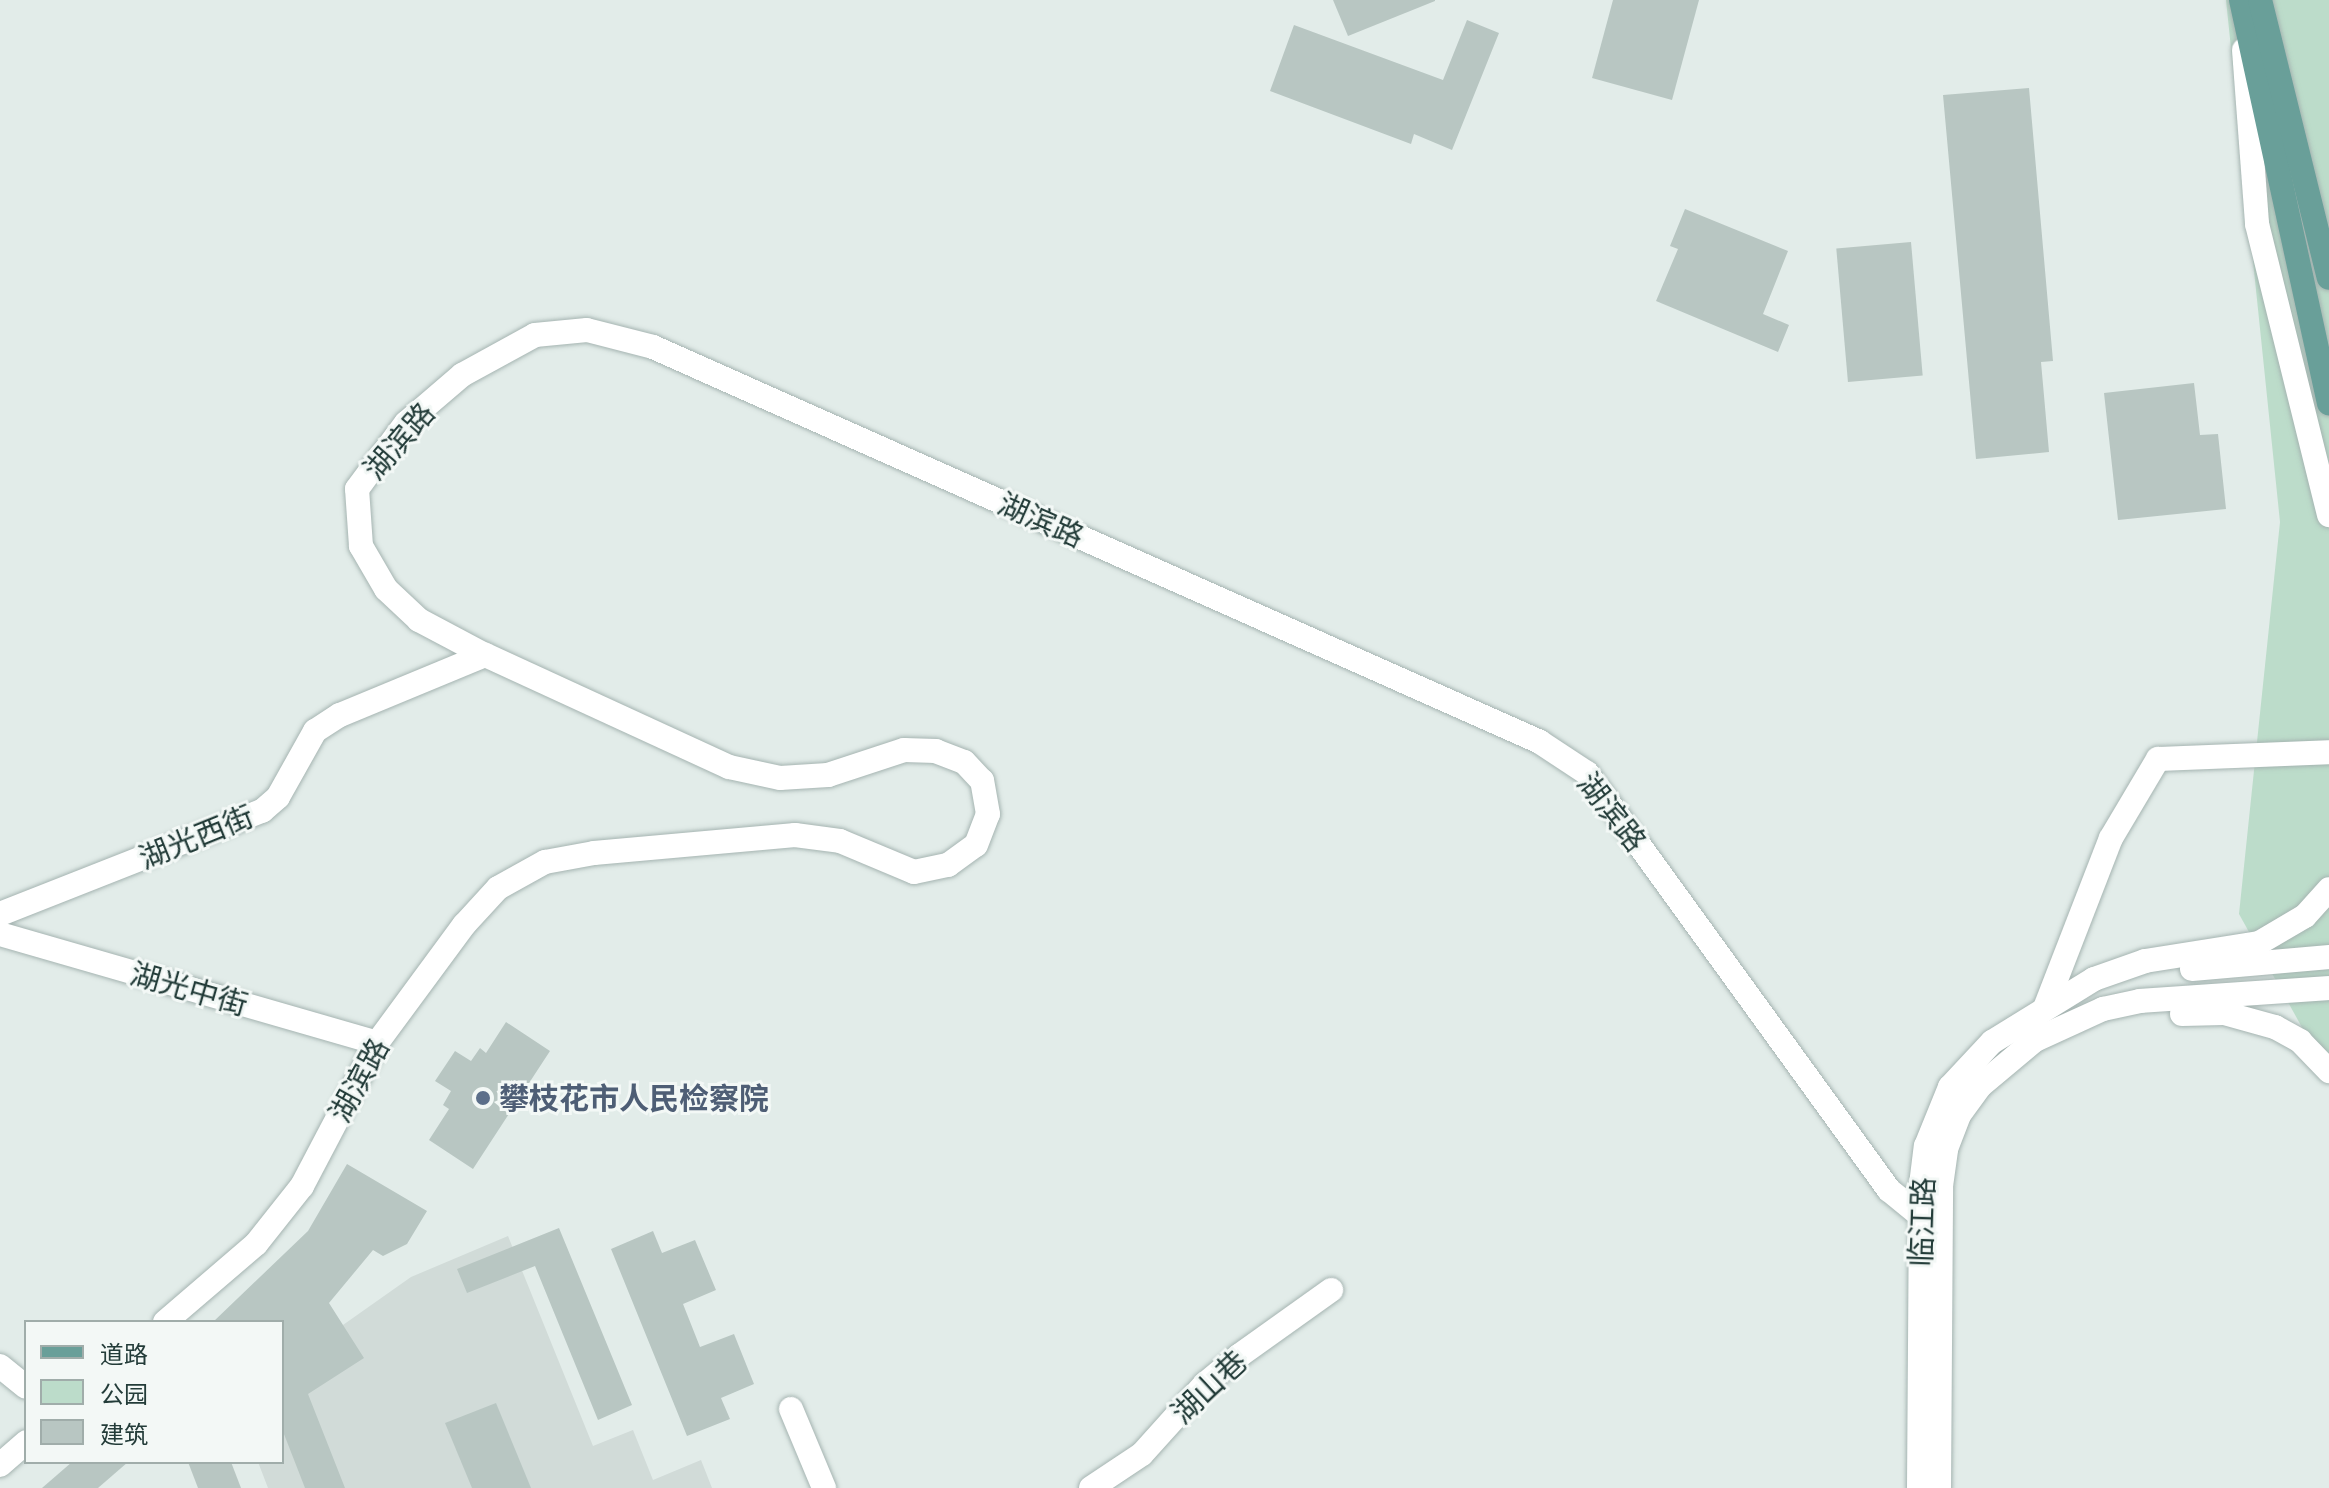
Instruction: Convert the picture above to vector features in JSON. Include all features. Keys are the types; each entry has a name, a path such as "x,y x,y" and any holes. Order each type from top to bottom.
{"main road":[{"path":"2241,0 2329,404"},
{"path":"2260,0 2329,278"}],"street":[{"path":"2241,0 2257,224 2329,515"},
{"name":"湖滨路","path":"167,1320 256,1244 302,1186 377,1043 464,925 498,888 545,862 594,853 795,835 840,841 914,872 948,865 976,845 988,814 982,781 964,762 936,751 904,750 828,775 767,775 729,767 485,655 419,620 386,589 361,546 357,489 406,423 462,375 535,335 587,330 653,347 1540,742 1587,773 1889,1190 1930,1216"},
{"name":"湖光西街","path":"0,914 262,811 278,797 315,731 340,715 485,655"},
{"path":"2045,1008 2111,838 2158,759 2329,752"},
{"path":"2045,1008 2119,968 2234,948 2284,931 2329,889"},
{"name":"湖光中街","path":"0,934 377,1043"},
{"path":"2045,1008 2123,978 2329,957"},
{"path":"2066,1023 2140,1001 2329,988"},
{"name":"临江路","path":"1939,1488 1926,1146 1950,1087 1992,1042 2045,1008"},
{"path":"2066,1023 2224,1013 2275,1027 2300,1041 2329,1071"},
{"name":"临江路","path":"1919,1488 1930,1216 1946,1149 1959,1115 2006,1061 2066,1023"},
{"name":"湖山巷","path":"1091,1488 1142,1454 1205,1384 1240,1355 1331,1290"},
{"path":"0,1366 24,1385"},
{"path":"791,1409 824,1488"},
{"path":"0,1465 24,1444"}],"shaded area":[{"path":"508,1236 593,1446 633,1430 653,1480 701,1460 712,1488 268,1488 259,1464 284,1464 284,1367 411,1277"}],"green space":[{"path":"2226,0 2329,0 2329,1076 2239,914 2280,522"}],"building":[{"path":"1333,0 1435,0 1435,1 1348,36"},
{"path":"1613,0 1699,0 1672,100 1592,78"},
{"path":"1467,20 1499,33 1452,150 1414,134 1411,144 1270,91 1294,25 1443,80"},
{"path":"2029,88 2053,361 2041,362 2049,452 1976,459 1943,95"},
{"path":"1685,209 1788,251 1763,314 1789,325 1778,352 1656,301 1678,249 1670,246"},
{"path":"1911,242 1923,375 1848,382 1836,249"},
{"path":"2194,383 2200,435 2218,434 2226,509 2118,520 2104,393"},
{"name":"攀枝花市人民检察院","path":"506,1022 550,1051 473,1169 429,1140 449,1109 443,1105 451,1091 435,1081 455,1051 471,1061 480,1048 486,1053"},
{"path":"347,1164 427,1211 407,1244 383,1256 373,1250 329,1303 364,1358 308,1394 345,1488 305,1488 284,1434 284,1320 215,1320 308,1231"},
{"path":"559,1228 632,1405 598,1420 535,1266 467,1293 457,1269"},
{"path":"653,1231 662,1253 695,1240 716,1290 683,1304 700,1347 734,1334 754,1384 721,1398 730,1419 687,1436 611,1249"},
{"path":"496,1403 531,1488 472,1488 445,1423"},
{"path":"70,1464 126,1464 98,1488 42,1488"},
{"path":"189,1464 232,1464 241,1488 198,1488"}],"place":[{"name":"攀枝花市人民检察院","path":"483,1098"}]}
